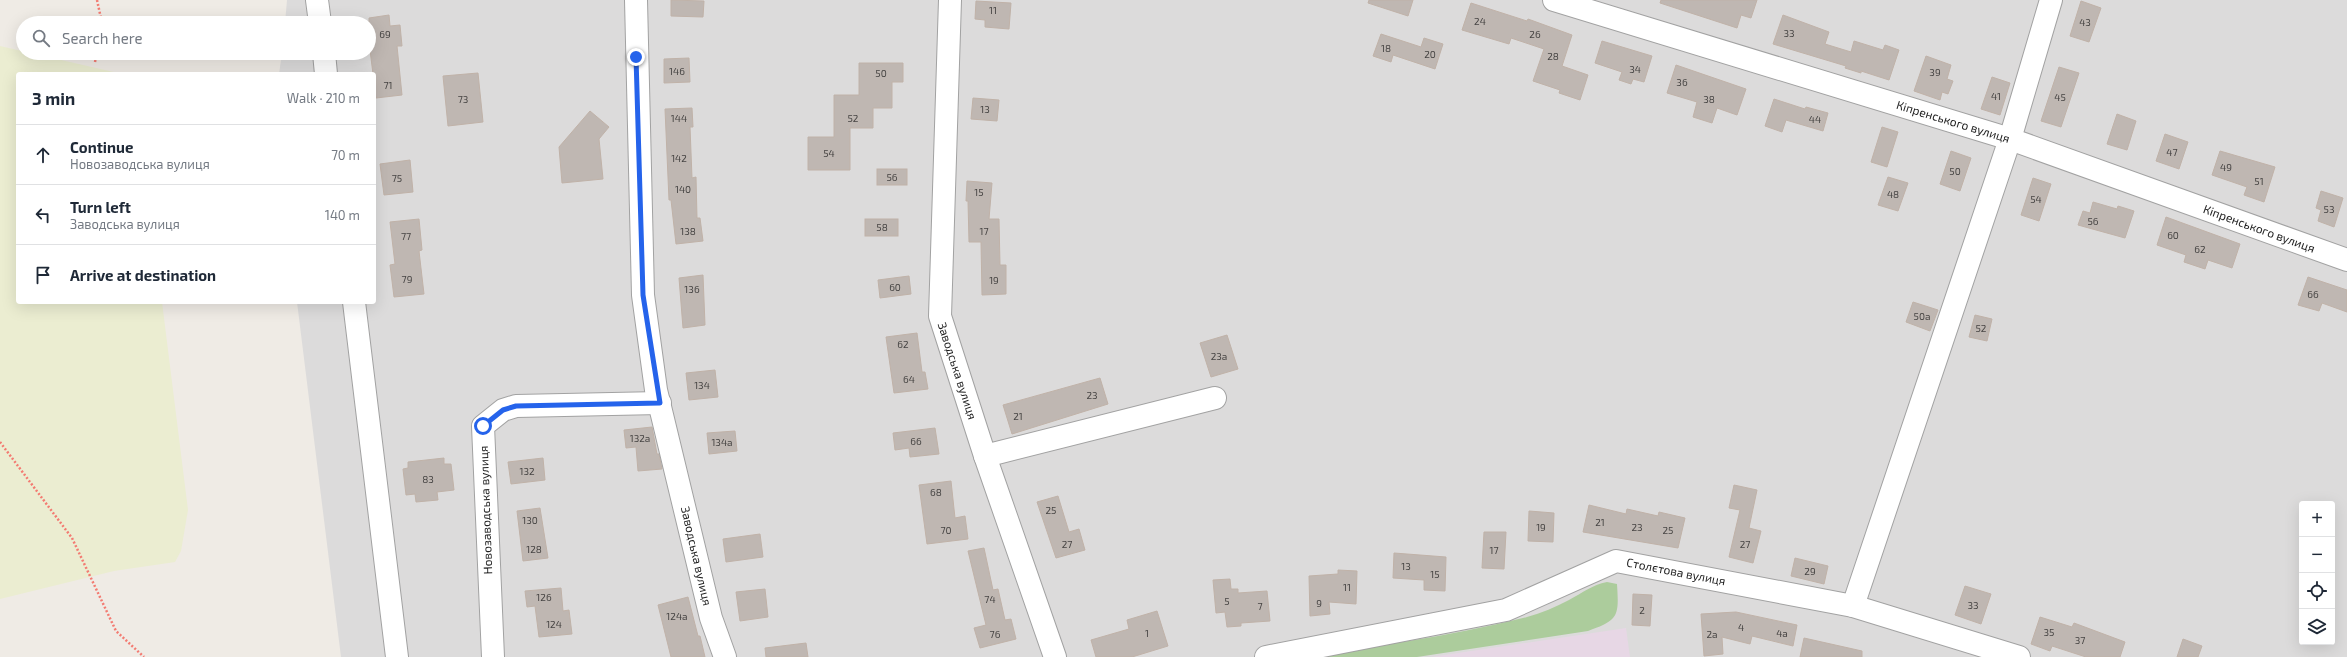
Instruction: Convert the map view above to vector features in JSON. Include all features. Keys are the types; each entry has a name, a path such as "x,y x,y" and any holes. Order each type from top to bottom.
{"street":[{"path":"317,0 319,16"},
{"name":"Заводська вулиця","path":"636,0 636,57 643,295 660,403 711,618 725,657"},
{"name":"Заводська вулиця","path":"950,0 940,316 985,456 1055,657"},
{"name":"Кіпренського вулиця","path":"1554,0 2010,139 2347,260"},
{"path":"1853,606 2010,139 2051,0"},
{"path":"325,60 326,72"},
{"path":"354,304 398,657"},
{"path":"985,456 1215,398"},
{"name":"Новозаводська вулиця","path":"493,657 483,426 498,413 516,406 660,403"},
{"name":"Столєтова вулиця","path":"1266,657 1506,610 1616,561 1853,606 2019,657"}],"path":[{"path":"97,0 100,16"},
{"path":"0,442 72,538 116,631 144,657"}],"shaded area":[{"path":"287,0 2347,0 2347,657 341,657 297,304 376,304 376,72 279,72 281,60 376,60 376,16 286,16"},
{"path":"1626,628 1630,657 1431,657"}],"green space":[{"path":"0,46 16,50 16,60 61,60 114,72 16,72 16,304 162,304 188,510 181,551 175,562 114,571 0,599"},
{"path":"1607,582 1617,584 1617,610 1615,615 1606,624 1588,631 1417,657 1285,657 1407,641 1497,624 1543,612 1564,603 1592,587"}],"building":[{"path":"671,0 704,1 703,17 671,16"},
{"path":"1369,0 1413,0 1408,16 1368,3"},
{"path":"1661,0 1757,0 1751,18 1741,15 1737,28 1660,3"},
{"path":"976,1 1011,3 1009,29 985,27 985,20 975,19"},
{"path":"2081,1 2101,8 2089,42 2070,36"},
{"path":"1471,3 1527,21 1528,19 1572,35 1562,66 1588,75 1580,100 1559,93 1560,90 1533,81 1544,49 1511,38 1509,44 1462,30"},
{"path":"389,15 390,26 400,25 402,46 397,46 402,95 376,98 376,72 373,72 371,60 376,60 376,17"},
{"path":"1783,15 1829,32 1825,44 1851,52 1854,41 1883,50 1885,45 1899,50 1889,80 1861,71 1861,73 1845,68 1846,66 1773,44"},
{"path":"1381,34 1421,47 1424,38 1443,44 1435,69 1393,55 1391,62 1373,56"},
{"path":"1602,41 1652,56 1644,82 1633,79 1631,84 1619,80 1622,72 1595,63"},
{"path":"1926,56 1951,65 1947,79 1953,81 1948,94 1942,92 1940,100 1914,91"},
{"path":"689,58 690,82 664,83 664,59"},
{"path":"859,63 903,63 903,82 892,82 892,108 873,108 873,128 850,128 850,170 808,170 808,137 834,137 834,95 859,95"},
{"path":"1676,65 1746,89 1737,115 1717,108 1712,123 1693,117 1697,102 1667,93"},
{"path":"2059,67 2079,73 2061,127 2041,121"},
{"path":"478,73 483,122 448,126 443,76"},
{"path":"1992,77 2010,83 2000,115 1981,109"},
{"path":"973,98 999,100 997,121 971,119"},
{"path":"1774,99 1805,109 1806,107 1828,113 1823,131 1786,120 1782,132 1765,126"},
{"path":"692,108 693,127 690,127 692,178 696,177 697,218 700,218 703,241 676,244 671,200 669,200 665,109"},
{"path":"590,111 609,127 599,139 603,179 562,183 559,147"},
{"path":"2117,114 2136,121 2127,150 2107,144"},
{"path":"1882,127 1898,132 1887,167 1871,162"},
{"path":"2165,134 2188,142 2179,169 2156,161"},
{"path":"1951,151 1971,158 1960,191 1940,184"},
{"path":"2220,151 2275,167 2264,202 2244,195 2247,187 2212,175"},
{"path":"410,160 413,192 384,195 380,164"},
{"path":"877,169 907,169 907,185 877,185"},
{"path":"1888,177 1908,183 1898,211 1878,205"},
{"path":"2033,178 2051,184 2039,221 2021,215"},
{"path":"967,181 992,183 989,219 999,219 1000,265 1006,265 1006,294 982,295 981,242 969,242 968,201 966,201"},
{"path":"2321,191 2343,198 2334,227 2318,221 2321,210 2316,208"},
{"path":"2093,202 2117,209 2118,206 2134,211 2125,238 2078,225 2083,211 2090,213"},
{"path":"2166,217 2240,244 2232,268 2208,260 2205,269 2184,262 2186,255 2157,245"},
{"path":"419,219 422,250 419,251 424,294 394,297 390,265 395,264 390,222"},
{"path":"865,219 898,219 898,236 865,236"},
{"path":"703,275 705,325 683,328 679,278"},
{"path":"909,276 911,294 880,298 878,280"},
{"path":"2308,277 2347,290 2347,312 2322,303 2319,311 2298,305"},
{"path":"1913,302 1938,310 1930,331 1906,322"},
{"path":"1975,315 1992,319 1987,341 1969,337"},
{"path":"917,333 922,372 925,372 928,389 894,393 886,337"},
{"path":"1227,335 1238,369 1211,377 1200,343"},
{"path":"715,370 718,397 689,400 686,373"},
{"path":"1100,378 1108,404 1012,434 1003,405"},
{"path":"652,427 657,454 659,454 662,469 638,471 636,447 626,448 624,430"},
{"path":"935,428 939,454 910,457 909,448 895,450 893,433"},
{"path":"735,431 737,451 709,454 707,433"},
{"path":"444,458 444,464 451,464 454,490 437,492 438,500 416,502 415,494 406,495 403,469 408,468 408,462"},
{"path":"543,458 545,480 511,484 508,462"},
{"path":"951,481 955,518 965,516 968,539 927,544 919,485"},
{"path":"1734,485 1757,490 1749,528 1761,531 1753,563 1729,557 1740,510 1729,508"},
{"path":"1058,496 1069,532 1079,529 1085,550 1056,558 1037,502"},
{"path":"1589,505 1626,514 1627,509 1658,516 1659,512 1685,518 1678,548 1583,532"},
{"path":"540,508 548,558 523,561 517,511"},
{"path":"1529,511 1554,513 1553,542 1528,541"},
{"path":"1484,532 1506,532 1504,569 1482,568"},
{"path":"760,534 763,557 726,562 723,539"},
{"path":"984,548 993,590 998,589 1005,620 1011,619 1016,639 980,648 974,628 986,625 968,551"},
{"path":"1394,553 1446,557 1445,591 1424,590 1424,580 1393,578"},
{"path":"1795,558 1828,566 1824,584 1791,576"},
{"path":"1338,570 1357,571 1356,604 1329,602 1330,614 1310,616 1309,576 1338,574"},
{"path":"1230,579 1231,589 1238,589 1238,593 1267,591 1270,621 1241,623 1241,626 1227,627 1225,612 1216,613 1213,580"},
{"path":"1965,586 1991,594 1981,624 1955,615"},
{"path":"561,588 563,611 569,610 572,634 539,637 535,606 527,607 525,591"},
{"path":"765,589 768,617 740,621 736,592"},
{"path":"1633,594 1652,595 1650,626 1632,625"},
{"path":"688,597 705,657 671,657 658,605"},
{"path":"1157,611 1168,646 1132,657 1096,657 1091,640 1129,629 1127,620"},
{"path":"1736,612 1797,625 1793,646 1752,636 1750,644 1722,637 1723,654 1704,656 1701,614"},
{"path":"2040,617 2072,627 2074,623 2125,642 2120,657 2086,657 2052,646 2050,651 2031,644"},
{"path":"1804,638 1862,651 1862,657 1800,657"},
{"path":"2183,639 2202,646 2198,657 2177,657"},
{"path":"806,643 808,657 766,657 765,648"}],"route":[{"path":"483,426 503,410 516,406 660,403 656,390 643,295 636,57"}]}
